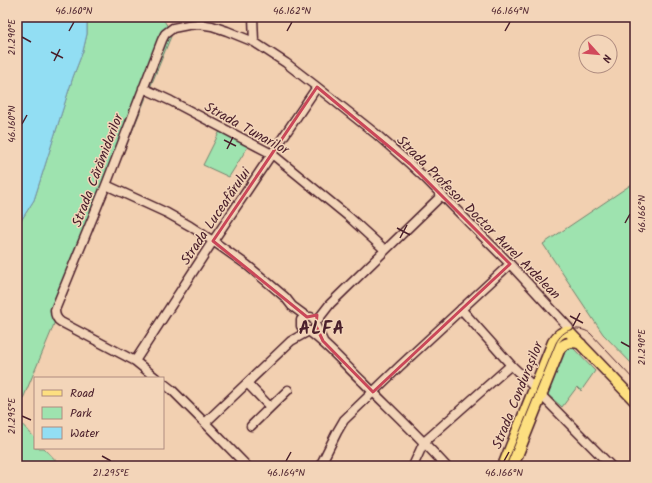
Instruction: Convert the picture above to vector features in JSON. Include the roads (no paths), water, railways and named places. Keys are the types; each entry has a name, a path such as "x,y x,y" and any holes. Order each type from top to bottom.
{"main road":[{"name":"Strada Condurașilor","path":"513,466 553,342 565,331 569,332"},
{"name":"Strada Profesor Doctor Aurel Ardelean","path":"569,332 635,401"},
{"name":"Strada Condurașilor","path":"503,466 560,348 570,342 581,344"}],"street":[{"path":"253,17 254,42"},
{"name":"Strada Profesor Doctor Aurel Ardelean","path":"165,34 173,28 188,25 199,24 212,26 254,42 286,63 410,164 510,264 564,323 564,326 569,332"},
{"name":"Strada Cărămidarilor","path":"135,361 58,321 55,316 55,310 165,34"},
{"name":"Strada Luceafărului","path":"135,361 213,241 317,87"},
{"name":"Strada Tunarilor","path":"143,88 272,154 349,216 385,250"},
{"path":"106,185 167,213 190,226 247,265 285,297 323,342 424,442 446,466"},
{"path":"205,423 442,195"},
{"path":"320,466 344,420 510,264"},
{"path":"461,309 511,365 611,466"},
{"name":"Strada Condurașilor","path":"559,335 564,323"},
{"path":"135,361 155,377"},
{"path":"413,466 424,442 511,365"},
{"path":"246,383 270,408"},
{"path":"164,384 172,390 247,466"},
{"path":"251,426 288,390"}],"water":[{"path":"17,17 87,17 87,34 83,51 73,77 34,200 17,227"}],"tram line":[{"path":"506,466 556,343 562,334 575,329 580,329 590,333 635,381"}],"district":[{"name":"ALFA","path":"322,328"}]}
